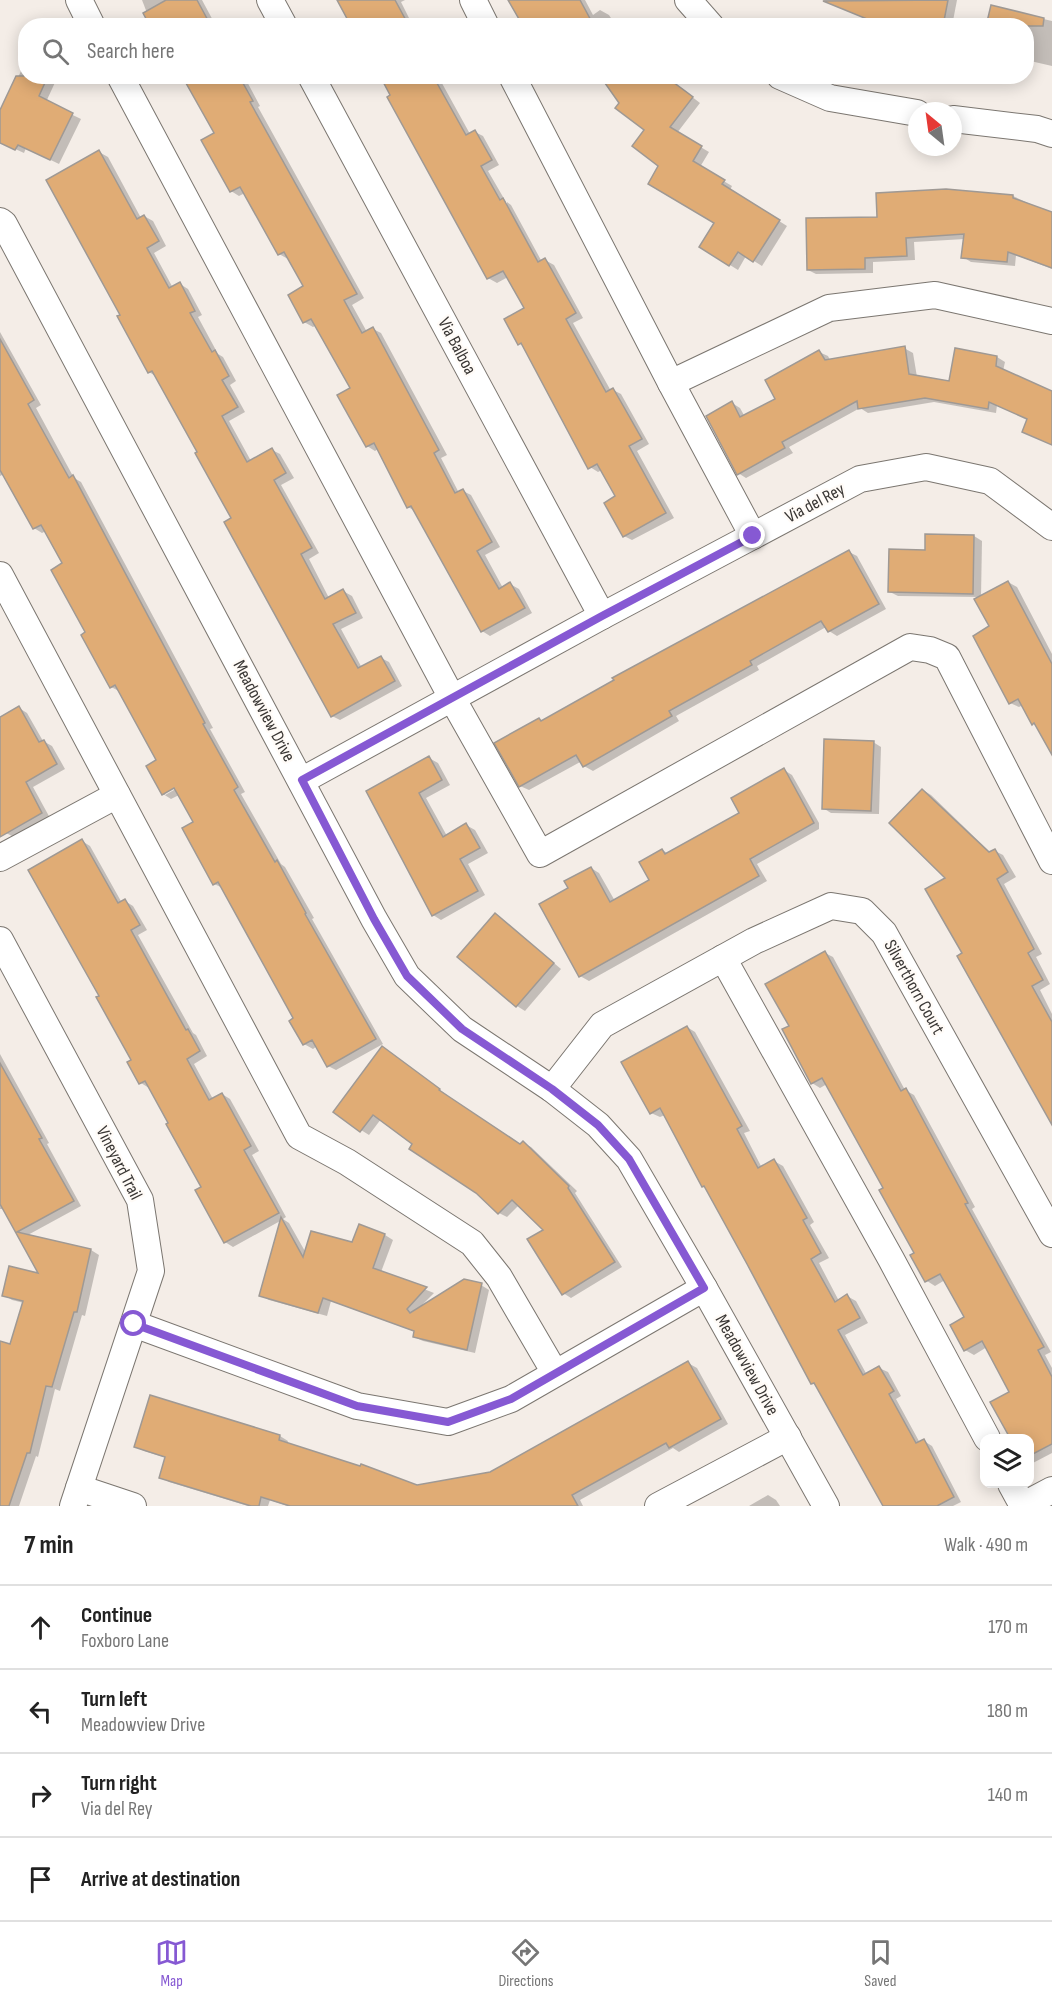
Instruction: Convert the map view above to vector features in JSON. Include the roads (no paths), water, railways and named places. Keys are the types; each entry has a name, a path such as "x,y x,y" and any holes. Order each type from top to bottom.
{"street":[{"path":"79,0 88,18"},
{"path":"270,0 280,18"},
{"path":"473,0 482,18"},
{"path":"688,0 704,18"},
{"path":"124,84 452,698 540,854 910,646 930,650 947,657 1052,861"},
{"name":"Via Balboa","path":"315,84 602,616"},
{"path":"516,84 753,536"},
{"path":"798,84 830,98 908,111"},
{"path":"962,120 1037,129 1052,134"},
{"name":"Meadowview Drive","path":"0,220 302,780 374,919 407,976 462,1029 552,1089 598,1125 629,1159 826,1506"},
{"path":"671,383 829,308 935,295 1052,321"},
{"name":"Via del Rey","path":"302,780 602,616 860,479 926,467 990,481 1052,527"},
{"path":"0,575 299,1136 347,1162 472,1243 499,1277 555,1373"},
{"path":"0,858 117,795"},
{"name":"Silverthorn Court","path":"552,1089 602,1025 754,941 831,906 862,911 884,933 1052,1234"},
{"name":"Vineyard Trail","path":"0,940 140,1200 151,1271 76,1497"},
{"path":"723,958 891,1259 985,1434"},
{"path":"134,1324 357,1406 448,1422 511,1399 704,1288"},
{"path":"658,1506 788,1437"},
{"path":"1013,1488 1023,1506 1052,1490"},
{"path":"76,1497 133,1506"}]}
